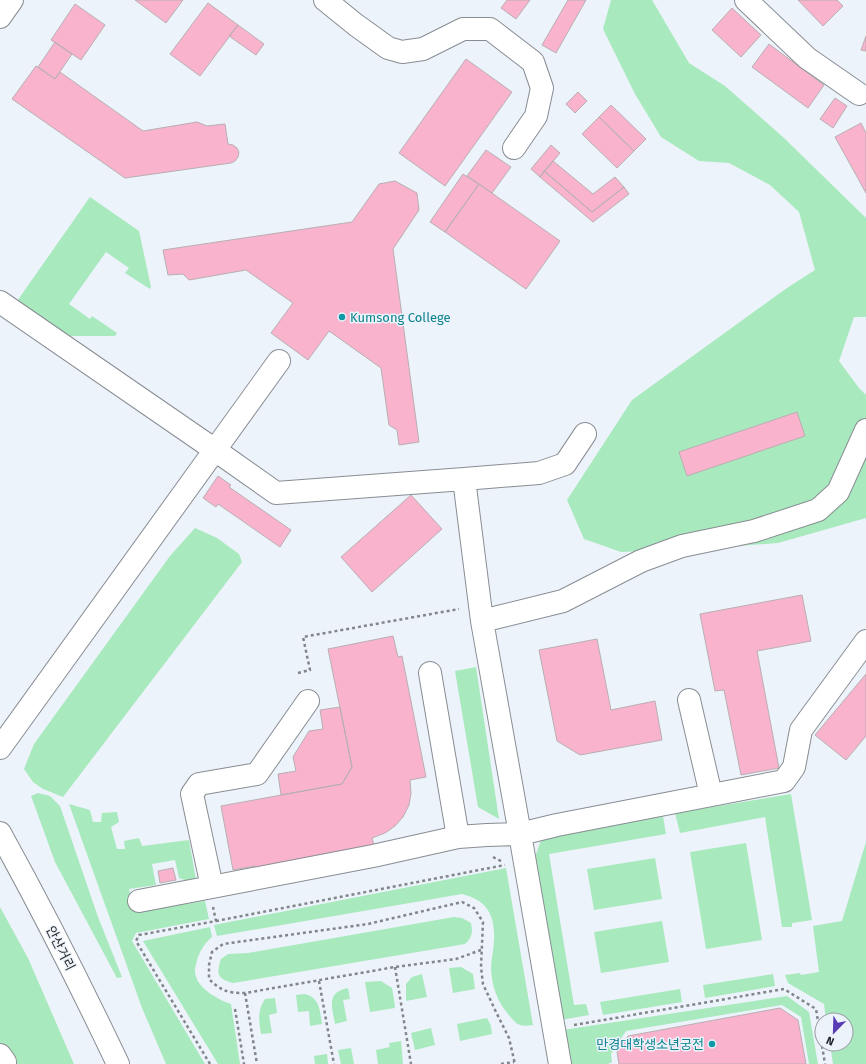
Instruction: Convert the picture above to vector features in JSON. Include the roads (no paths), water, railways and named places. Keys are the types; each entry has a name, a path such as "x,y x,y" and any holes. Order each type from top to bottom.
{"street":[{"path":"0,17 12,0"},
{"path":"325,0 388,48 402,52 423,49 462,28 490,29 533,62 542,88 538,108 536,116 514,148"},
{"path":"746,0 807,58 859,94"},
{"path":"0,302 276,493 539,473 565,464 585,434"},
{"path":"0,748 279,361"},
{"path":"481,613 563,601 641,561 682,546 754,531 818,510 838,492 866,430"},
{"path":"464,479 481,613 560,1064"},
{"path":"139,901 212,895 458,837 520,834 557,825 784,781 794,767 801,730 866,642"},
{"path":"430,673 458,837"},
{"path":"689,700 711,796"},
{"path":"212,895 192,794 199,784 257,774 308,701"},
{"name":"안산거리","path":"0,833 84,993 118,1064"},
{"path":"0,1055 5,1064"}],"place":[{"name":"Kumsong College","path":"342,317"},
{"name":"만경대학생소년궁전","path":"712,1044"}]}
